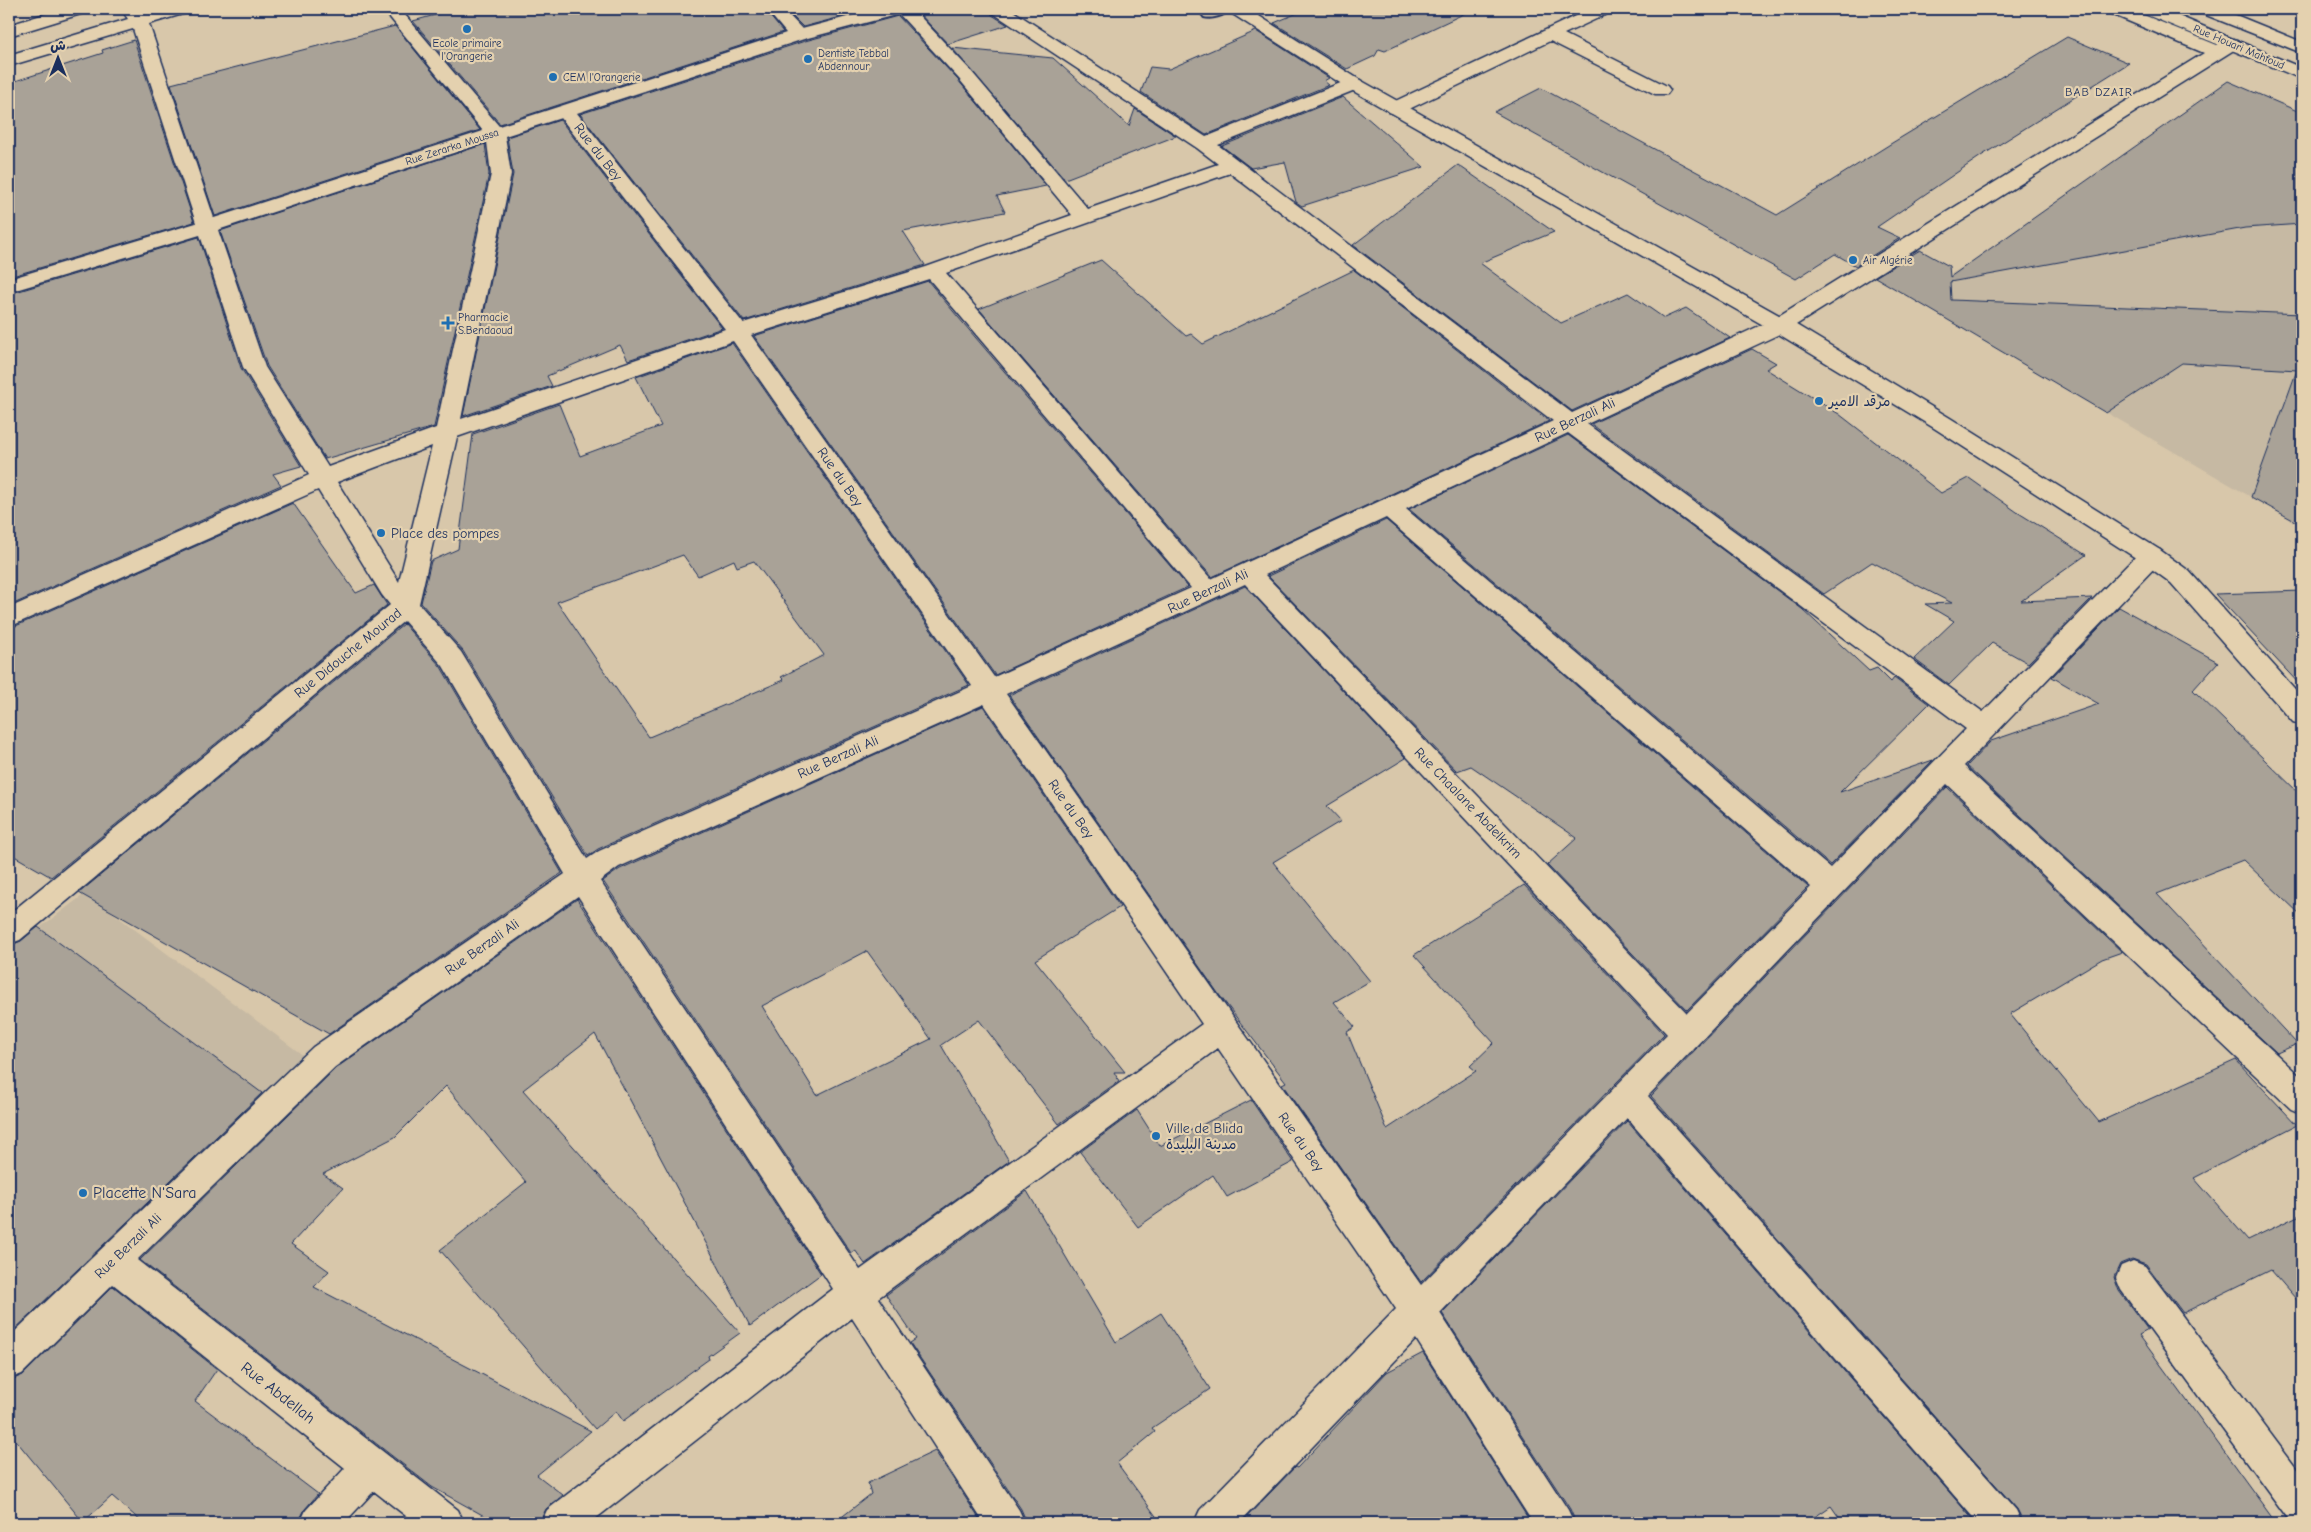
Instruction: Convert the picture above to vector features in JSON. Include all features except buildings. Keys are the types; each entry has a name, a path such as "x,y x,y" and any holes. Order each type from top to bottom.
{"street":[{"path":"9,31 78,9"},
{"path":"9,60 134,15 180,9"},
{"path":"392,9 495,133"},
{"path":"774,9 798,35"},
{"name":"Rue Zerarka Moussa","path":"9,286 208,226 798,35 896,9"},
{"path":"904,9 965,75 1085,218"},
{"path":"999,9 1204,144 1570,422 1983,728"},
{"path":"1237,9 1354,84 1780,325 1942,422 2151,556 2180,577 2302,715"},
{"path":"1396,108 1603,9"},
{"path":"2115,9 2224,48"},
{"name":"Rue Houari Mahfoud","path":"2148,9 2224,48 2302,74"},
{"name":"Rue Houari Mahfoud","path":"2207,9 2302,48"},
{"path":"134,15 208,226 254,368 391,588 452,659 582,877 1006,1523"},
{"path":"1551,35 1661,90"},
{"name":"Rue Berzali Ali","path":"9,1361 324,1057 609,859 1207,592 1780,325 2224,48"},
{"path":"1204,144 1354,84"},
{"name":"Rue du Bey","path":"565,110 738,332 990,690 1418,1311 1555,1523"},
{"name":"Rue Didouche Mourad","path":"9,931 406,606 447,432 501,174 495,133"},
{"path":"9,618 323,478 447,432 738,332 933,271 1231,166"},
{"path":"933,271 1207,592"},
{"path":"1388,508 1830,886"},
{"path":"1213,1523 2151,556"},
{"name":"Rue Chaalane Abdelkrim","path":"1249,572 1687,1034"},
{"path":"1946,766 2302,1099"},
{"path":"560,1523 855,1294 1222,1027"},
{"path":"1627,1095 2003,1523"},
{"name":"Rue Abdellah","path":"112,1262 445,1523"},
{"path":"2133,1278 2302,1507"},
{"path":"319,1523 372,1466"}],"shaded area":[{"path":"2228,81 2302,113 2302,525 1911,298 1981,256"},
{"name":"Placette N'Sara","path":"86,893 304,1056 9,1331 9,951"}],"place":[{"name":"Ecole primaire l'Orangerie","path":"467,29"},
{"name":"Dentiste Tebbal Abdennour","path":"808,59"},
{"name":"CEM l'Orangerie","path":"553,77"},
{"name":"Air Algérie","path":"1853,260"},
{"name":"Pharmacie S.Bendaoud","path":"448,323"},
{"name":"مرقد الامير","path":"1819,401"},
{"name":"Place des pompes","path":"381,533"},
{"name":"Ville de Blida مدينة البليدة","path":"1156,1136"},
{"name":"Placette N'Sara","path":"83,1193"}],"district":[{"name":"BAB DZAIR","path":"2099,92"}]}
